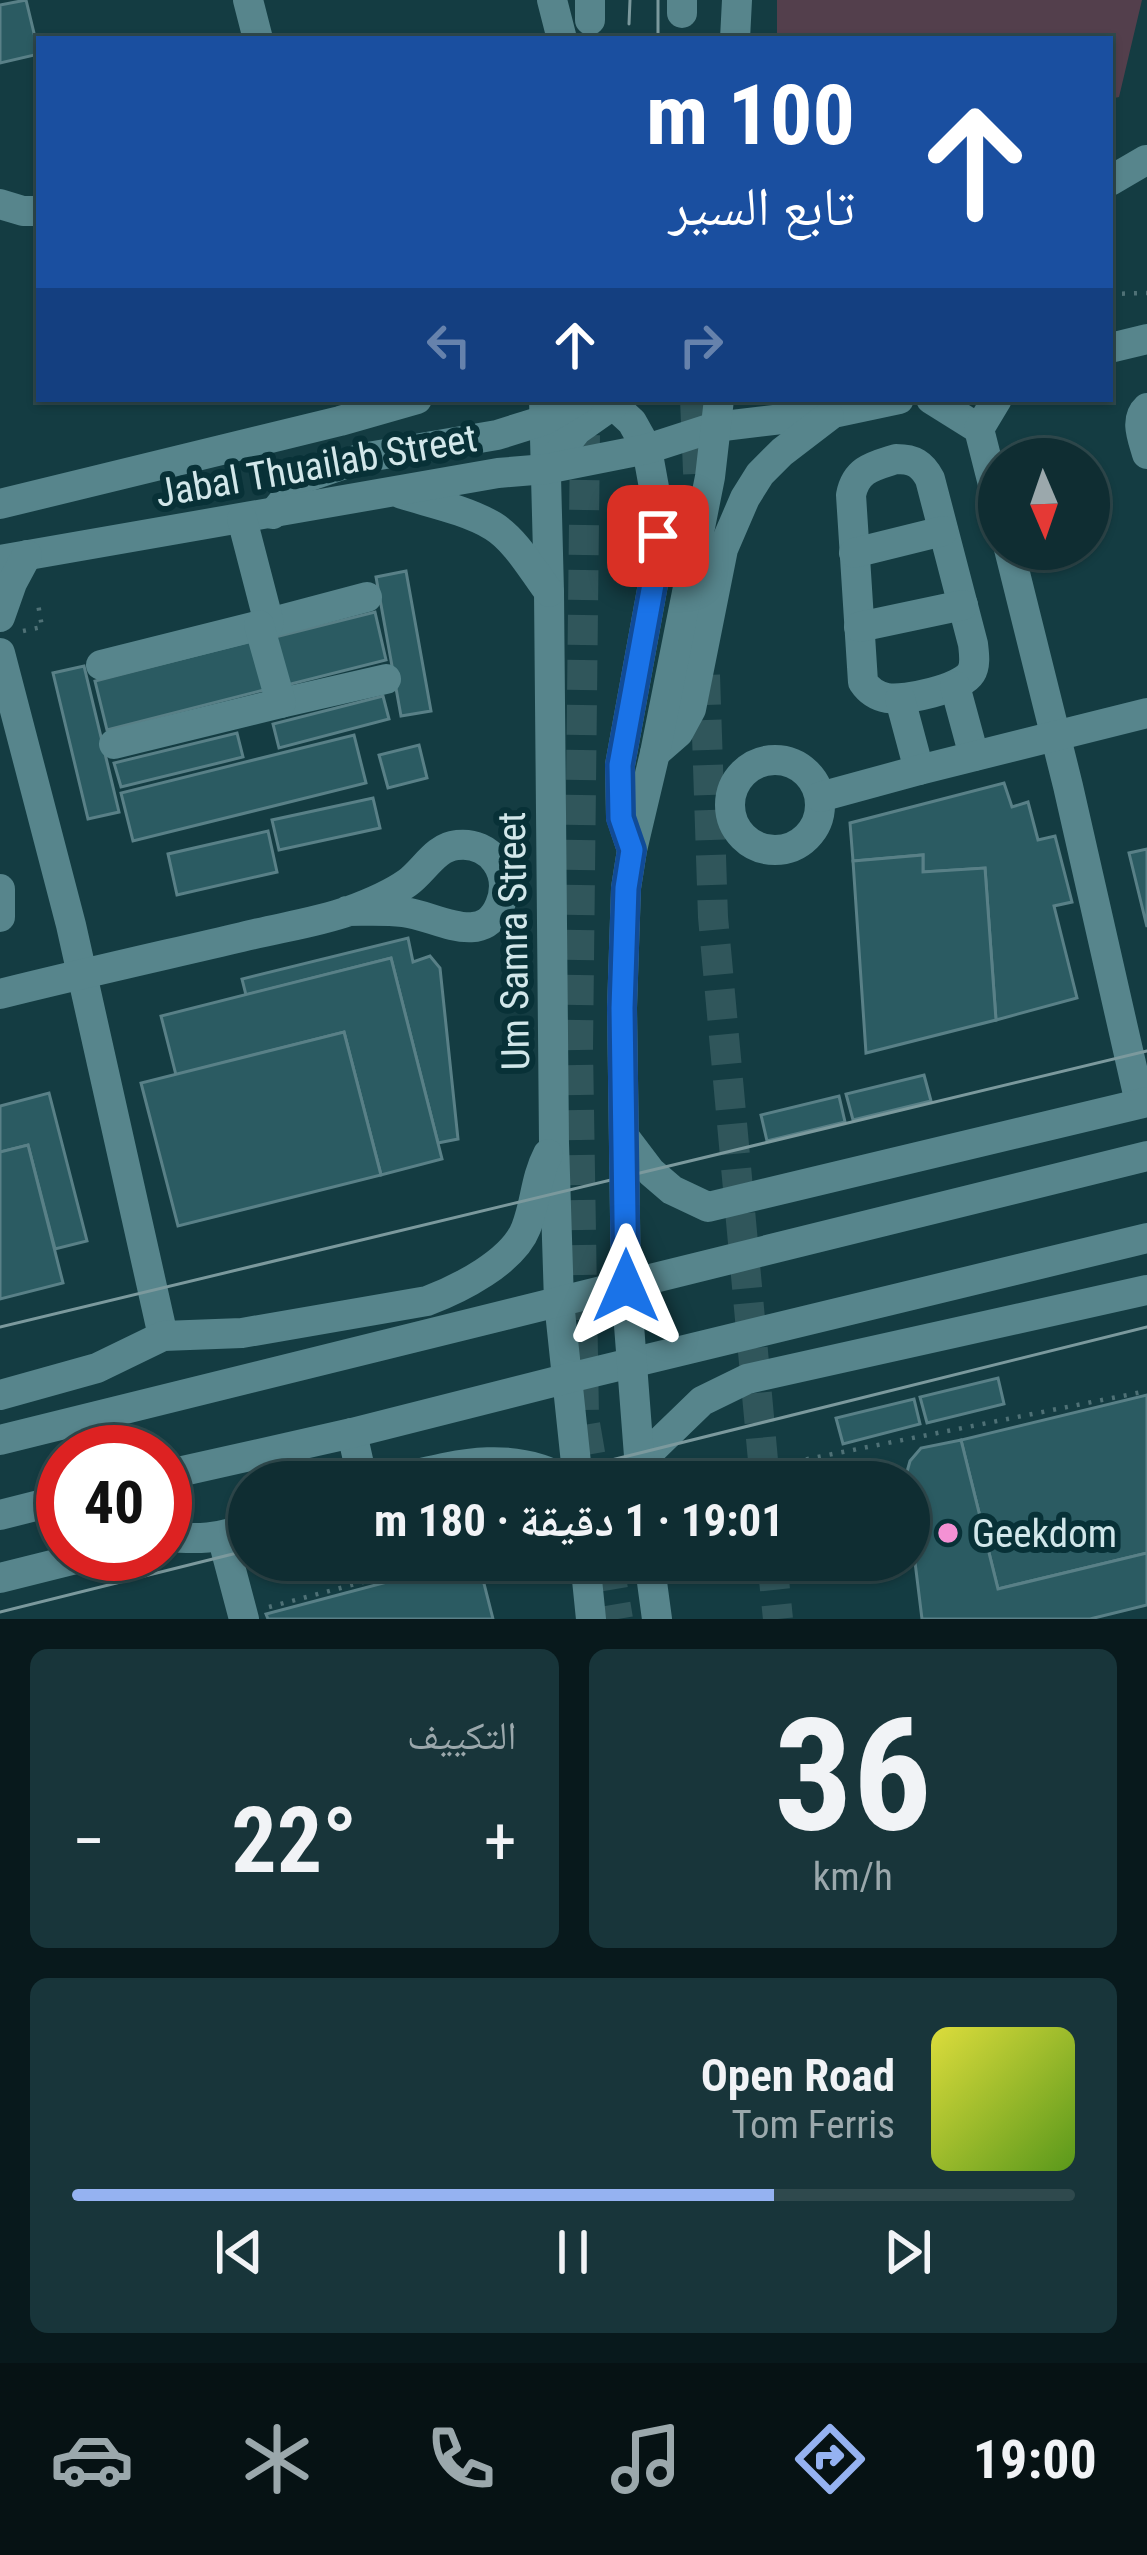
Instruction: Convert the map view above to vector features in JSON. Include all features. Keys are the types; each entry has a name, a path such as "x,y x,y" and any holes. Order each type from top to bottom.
{"street":[{"path":"248,0 257,36"},
{"path":"540,0 540,36"},
{"path":"552,0 561,36"},
{"path":"735,36 736,0"},
{"path":"1113,169 1146,160"},
{"path":"1113,179 1146,160"},
{"path":"0,204 36,211"},
{"path":"1113,347 1147,338"},
{"name":"Jabal Thuailab Street","path":"0,504 406,402"},
{"path":"546,469 577,430 613,402"},
{"path":"615,402 647,449 657,504 658,557 620,765 621,818 632,850"},
{"path":"639,1461 626,1286 622,1008 626,888 720,408 797,418 885,402"},
{"path":"936,402 980,429"},
{"path":"982,438 980,429 995,402"},
{"name":"Jabal Thuailab Street","path":"14,558 647,449 720,408"},
{"path":"1147,408 1140,420 1147,454"},
{"path":"280,704 264,624 258,516 302,479 362,458 497,435 544,410"},
{"name":"Um Samra Street","path":"544,410 554,1143 560,1302 576,1461"},
{"path":"655,753 678,734 691,709 723,549 746,498 760,474 782,452 833,413"},
{"path":"896,459 924,466 943,531 974,661 970,674 955,686 885,698 870,692 863,682 850,494 854,482 869,468 896,459"},
{"path":"390,491 494,527 549,592"},
{"path":"854,553 943,531"},
{"path":"0,617 12,583 14,558"},
{"path":"626,1138 651,1172 672,1190 708,1208 1143,1102 1015,570"},
{"path":"101,665 367,597"},
{"path":"859,627 963,605"},
{"path":"0,653 82,974 163,1336"},
{"path":"114,744 386,679"},
{"path":"955,686 974,756"},
{"path":"900,699 919,770"},
{"path":"820,797 1147,713"},
{"path":"0,994 347,911 394,891 453,844 486,850 502,870 498,911 490,921 475,927 457,928 404,912 347,911"},
{"path":"0,890 0,917"},
{"path":"992,1140 993,1195"},
{"path":"0,1394 98,1368 163,1336 242,1333 450,1292 490,1267 524,1233 537,1176 554,1143"},
{"path":"0,1440 1147,1156"},
{"path":"192,1468 1147,1238"},
{"path":"650,1461 702,1401 747,1379 1147,1290"},
{"path":"352,1433 359,1461"},
{"path":"0,1515 36,1506"},
{"path":"192,1539 228,1533"},
{"path":"0,1578 36,1569"},
{"path":"240,1581 243,1617"},
{"path":"587,1581 591,1619"},
{"path":"652,1581 657,1619"}],"path":[{"path":"1113,294 1147,292"},
{"path":"798,1461 1147,1391"},
{"path":"243,1617 371,1581"}],"shaded area":[{"path":"777,0 1142,0 1119,97 1113,98 1113,36 777,36"}],"building":[{"path":"26,0 36,55 0,63 0,5"},
{"path":"406,571 431,711 401,716 376,577"},
{"path":"375,612 386,660 287,685 275,637"},
{"path":"251,641 264,690 107,730 95,681"},
{"path":"84,666 119,812 88,819 53,673"},
{"path":"383,696 389,719 279,748 273,724"},
{"path":"237,733 243,757 121,787 114,763"},
{"path":"354,735 366,783 133,841 121,793"},
{"path":"419,745 427,778 388,788 379,755"},
{"path":"1004,783 1012,807 1028,802 1038,840 1055,836 1072,902 1054,906 1077,998 996,1020 985,868 923,872 923,855 853,861 850,823"},
{"path":"373,798 380,828 279,850 272,820"},
{"path":"268,831 277,872 177,895 168,854"},
{"path":"1147,849 1147,927 1129,853"},
{"path":"923,855 923,872 985,868 996,1020 866,1053 853,861"},
{"path":"408,938 413,962 430,956 440,968 458,1139 438,1143 391,958 246,995 242,979"},
{"path":"391,958 442,1159 381,1175 344,1032 176,1075 161,1016"},
{"path":"344,1032 381,1175 178,1226 141,1083"},
{"path":"924,1075 931,1101 853,1120 846,1094"},
{"path":"49,1093 87,1241 55,1249 28,1145 0,1152 0,1106"},
{"path":"839,1096 845,1122 767,1141 761,1115"},
{"path":"28,1145 63,1283 0,1299 0,1152"},
{"path":"998,1378 1004,1404 927,1423 920,1397"},
{"path":"1147,1395 1147,1553 998,1589 961,1440"},
{"path":"914,1399 920,1424 843,1444 836,1418"},
{"name":"Geekdom","path":"961,1440 998,1589 1147,1553 1147,1605 1090,1619 922,1619 917,1581 930,1581 930,1461 910,1461 921,1448"},
{"path":"391,1581 483,1581 493,1619 268,1619 266,1614"}],"tunnel":[{"path":"695,402 699,495"},
{"path":"585,435 578,1048 584,1418 591,1461"},
{"path":"705,675 713,917 763,1461"},
{"path":"612,1581 618,1619"},
{"path":"774,1581 778,1619"}],"tram line":[{"path":"629,24 630,0"},
{"path":"658,0 658,36"},
{"path":"0,1327 1147,1051"},
{"path":"608,1461 1147,1327"},
{"path":"0,1612 228,1555"}],"place":[{"name":"Geekdom","path":"948,1533"}],"route":[{"path":"626,1286 622,1008 632,850 621,818 619,788 658,536"}]}
